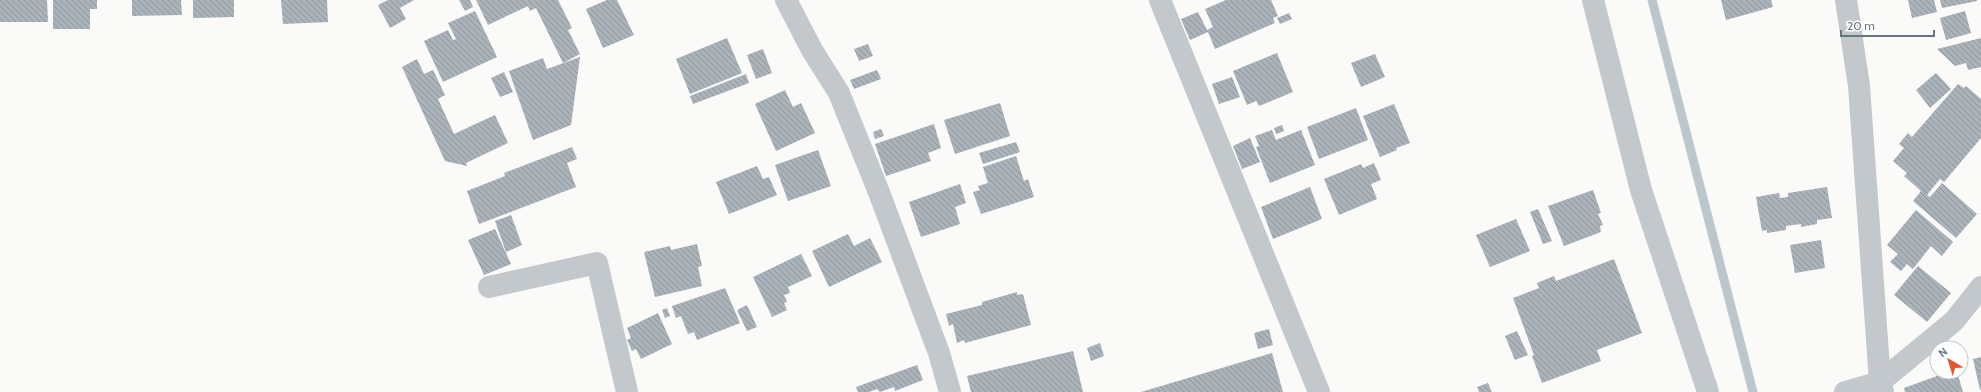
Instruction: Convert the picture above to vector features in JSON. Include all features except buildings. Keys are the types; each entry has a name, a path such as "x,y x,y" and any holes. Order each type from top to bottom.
{"street":[{"path":"786,0 812,50 839,92 939,353 950,392"},
{"path":"1160,0 1318,392"},
{"path":"1593,0 1641,190 1708,392"},
{"path":"1846,0 1859,86 1882,387"},
{"path":"489,287 597,263 627,392"},
{"path":"1845,392 1882,387 1954,321 1981,287"}],"waterway":[{"path":"1652,0 1753,392"}]}
